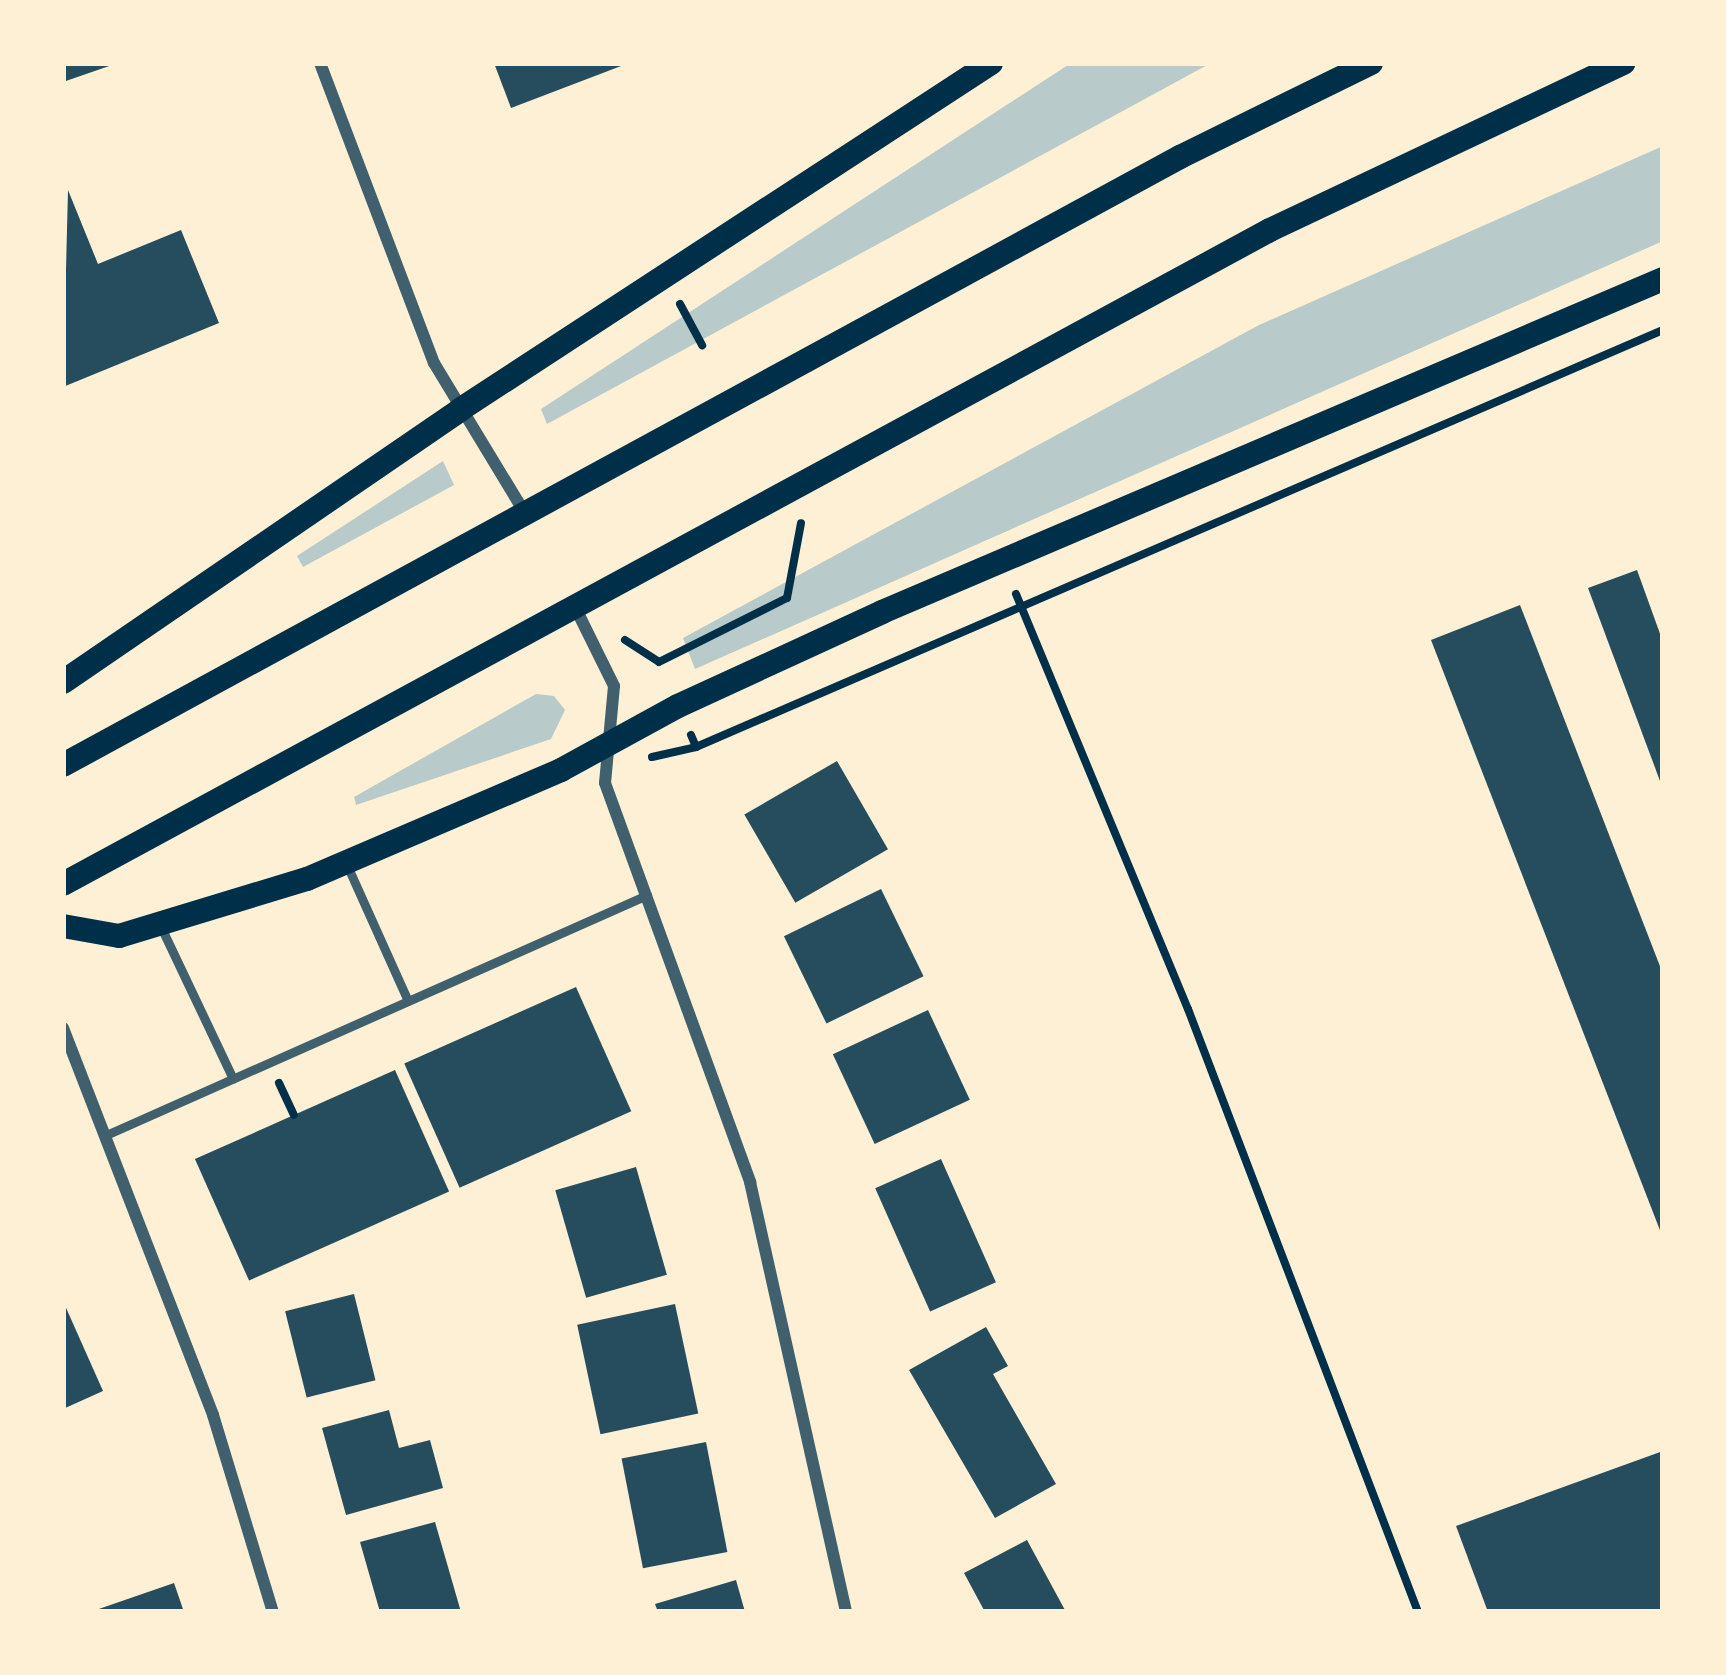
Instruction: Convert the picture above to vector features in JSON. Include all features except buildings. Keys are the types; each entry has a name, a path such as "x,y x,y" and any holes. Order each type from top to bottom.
{"main road":[{"path":"63,682 461,409 991,63"},
{"path":"63,765 1162,167 1371,63"},
{"path":"63,884 1340,194 1623,63"},
{"path":"63,926 119,936 346,863 609,745 882,612 1663,279"}],"street":[{"path":"320,63 434,362 526,514"},
{"path":"575,607 614,686 605,783 750,1182 846,1612"},
{"path":"63,1028 213,1415 273,1612"}],"lane":[{"path":"346,863 408,1001"},
{"path":"106,1135 647,895"},
{"path":"160,925 233,1079"}],"path":[{"path":"680,304 702,344"},
{"path":"661,759 1663,330"},
{"path":"659,662 780,604 792,593 797,557"},
{"path":"1016,594 1188,1009 1418,1612"},
{"path":"691,735 696,747"}],"shaded area":[{"path":"1071,63 1211,63 547,424 541,409"},
{"path":"1663,146 1663,241 695,669 683,638 1259,325"},
{"path":"443,461 454,485 303,567 297,556"},
{"path":"536,694 554,696 565,710 551,739 356,805 354,797"}]}
